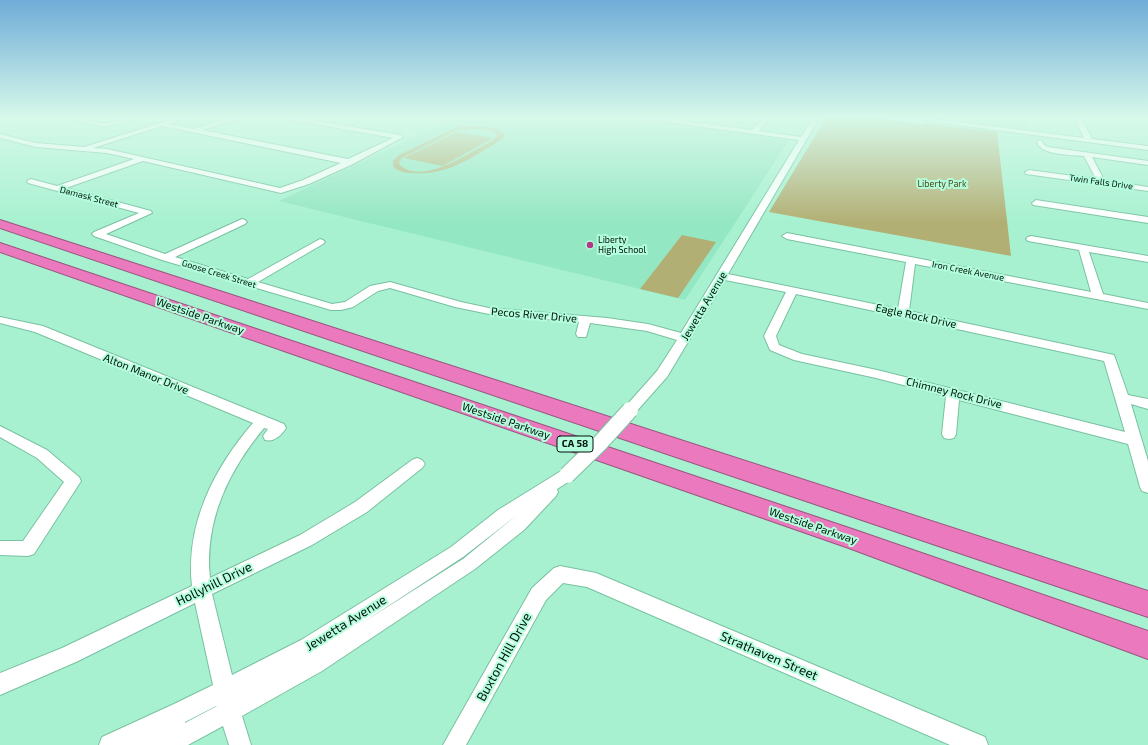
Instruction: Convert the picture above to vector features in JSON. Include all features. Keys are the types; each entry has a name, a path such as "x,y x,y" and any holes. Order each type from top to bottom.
{"highway":[{"name":"CA 58","path":"0,224 1148,604"},
{"name":"Westside Parkway","path":"0,247 840,535 1148,644"}],"street":[{"path":"115,153 281,191 306,182 369,153"},
{"path":"304,153 350,162"},
{"name":"Jewetta Avenue","path":"133,745 205,710 315,664 469,564 518,525 601,442 662,374 796,153"},
{"path":"1072,153 1148,163"},
{"path":"1087,155 1101,182"},
{"path":"58,188 144,159"},
{"name":"Twin Falls Drive","path":"1029,172 1148,189"},
{"name":"Damask Street","path":"31,181 148,213 97,234"},
{"path":"1036,203 1148,220"},
{"path":"166,258 242,222"},
{"name":"Goose Creek Street","path":"97,234 166,258 327,306 343,307 355,303 374,289 385,285"},
{"name":"Iron Creek Avenue","path":"787,236 1148,306"},
{"path":"1031,239 1148,259"},
{"path":"248,283 320,242"},
{"path":"1083,248 1098,297"},
{"path":"903,313 911,260"},
{"name":"Eagle Rock Drive","path":"722,276 903,313 1110,358 1122,398"},
{"name":"Pecos River Drive","path":"385,285 395,286 458,305 489,311 628,324 685,338"},
{"name":"Chimney Rock Drive","path":"792,291 770,336 774,347 798,357 877,374 1134,440"},
{"name":"Alton Manor Drive","path":"0,320 39,329 266,429 235,455 223,475 213,497 205,520 202,541 200,566 202,591"},
{"path":"582,334 585,320"},
{"path":"949,434 953,393"},
{"path":"1148,404 1122,398 1148,487"},
{"path":"0,431 42,454 73,481 28,549 0,548"},
{"name":"Hollyhill Drive","path":"0,684 69,655 306,540 334,525 361,507 417,464"},
{"name":"Jewetta Avenue","path":"162,745 228,701 251,690 373,616 396,592 457,552 504,515 567,475"},
{"name":"Buxton Hill Drive","path":"454,745 539,594 560,574"},
{"name":"Strathaven Street","path":"560,574 589,580 977,745"},
{"path":"202,591 240,745"},
{"name":"Jewetta Avenue","path":"110,745 182,712 228,701"}],"shaded area":[{"name":"Liberty High School","path":"381,153 781,153 685,300 279,201"}],"green space":[{"path":"404,153 412,153 402,158 399,162 400,165 408,170 417,172 438,168 458,160 471,153 480,153 459,164 437,172 413,173 400,171 393,166 393,161"},
{"path":"415,153 467,153 443,166 404,158"},
{"name":"Liberty Park","path":"805,153 999,153 1011,256 769,212"},
{"path":"682,235 716,242 678,298 640,289"}],"place":[{"name":"Liberty High School","path":"590,245"}]}
